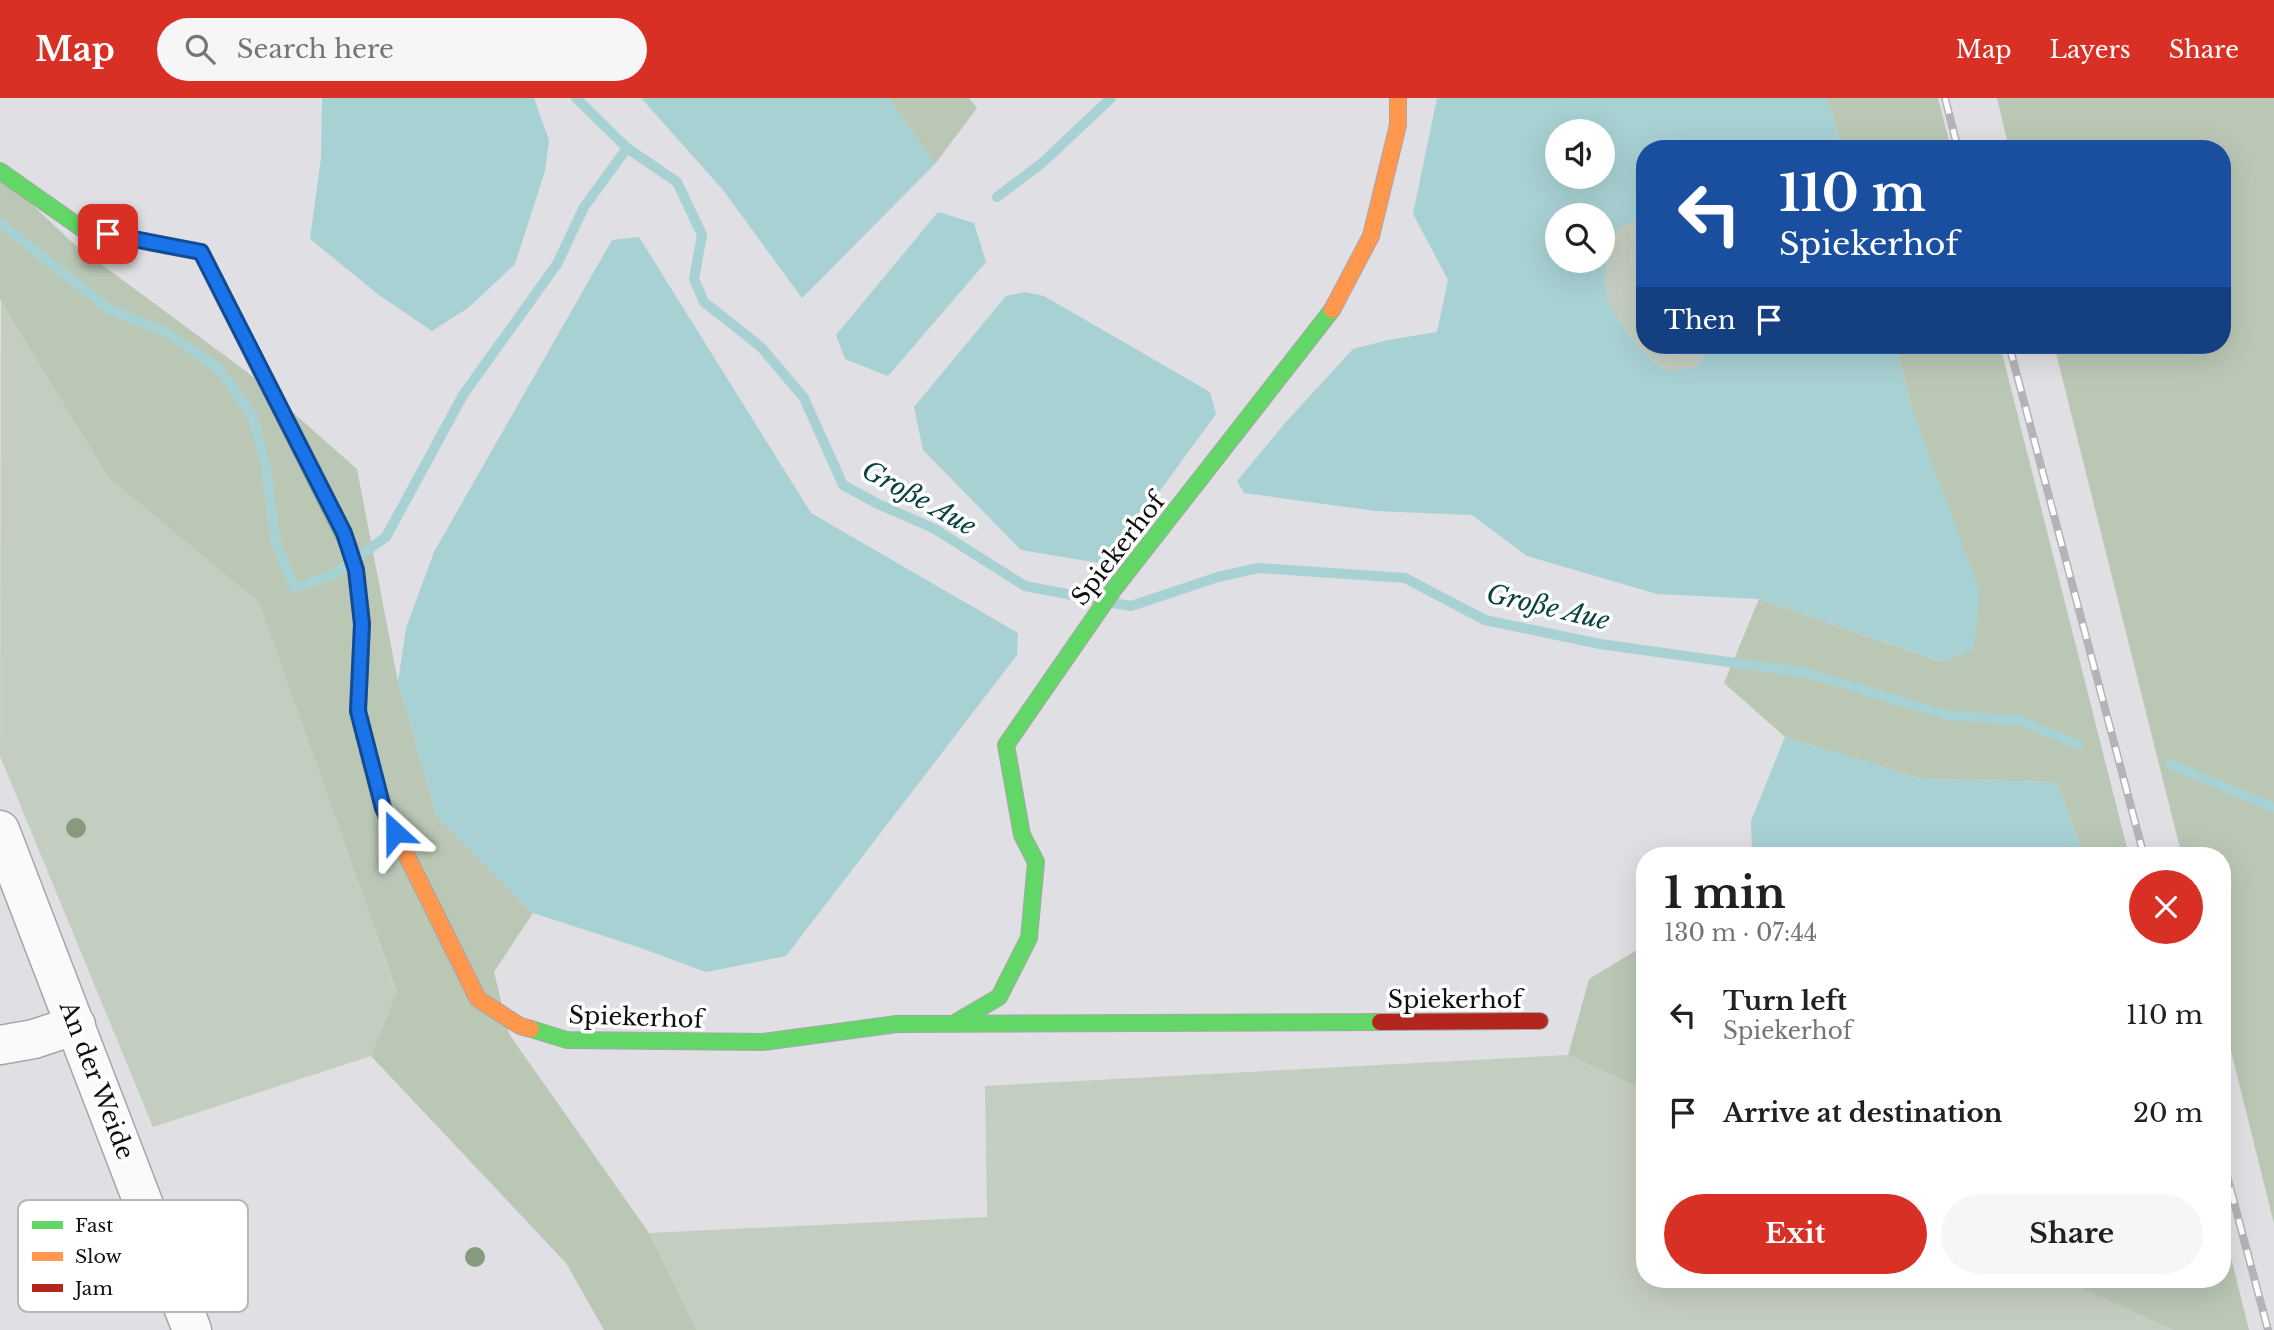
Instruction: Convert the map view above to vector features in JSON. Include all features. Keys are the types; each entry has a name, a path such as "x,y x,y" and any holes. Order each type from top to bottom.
{"street":[{"name":"Spiekerhof","path":"951,1026 999,997 1028,938 1036,862 1022,835 1006,746 1114,589 1330,314 1371,236 1398,125 1398,98"},
{"name":"Spiekerhof","path":"0,171 85,230 201,252 349,546 356,570 362,624 358,711 383,808 478,999 520,1026 567,1040 763,1042 897,1024 951,1026 1540,1021"},
{"name":"An der Weide","path":"0,830 142,1200"},
{"path":"0,1045 34,1039 76,1025"},
{"name":"An der Weide","path":"184,1312 191,1330"}],"green space":[{"path":"889,98 969,98 977,108 935,164"},
{"path":"1827,98 1938,98 1949,140 1840,140"},
{"path":"1997,98 2274,98 2274,1224 2231,1051 2231,847 2180,847 2056,354 2231,354 2231,140 2007,140"},
{"path":"0,174 74,244 247,372 357,469 398,682 437,816 533,913 494,972 509,1034 649,1233 697,1330 604,1330 566,1263 371,1056 397,992 259,602 108,477 0,299"},
{"path":"1636,219 1636,342 1615,315 1607,297 1606,273 1615,273 1617,228"},
{"path":"1,300 108,477 259,601 397,993 371,1056 153,1127 0,756"},
{"path":"1647,354 1704,354 1694,367 1668,370"},
{"path":"1898,354 2002,354 2127,847 2081,847 2057,782 1922,779 1785,737 1724,683 1759,599 1942,662 1911,406"},
{"path":"1636,950 1636,1086 1568,1055 1589,979"},
{"path":"1568,1055 1636,1086 1636,1288 2081,1288 2173,1330 697,1330 649,1233 987,1217 985,1086"},
{"path":"2231,1257 2249,1330 2173,1330 2081,1288 2231,1288"}],"water":[{"path":"322,98 534,98 549,140 545,171 515,264 468,308 432,331 379,295 310,239 321,158"},
{"path":"641,98 889,98 935,164 802,298 723,190"},
{"path":"1437,98 1827,98 1840,140 1636,140 1636,219 1617,229 1615,235 1615,203 1545,203 1545,273 1606,273 1607,297 1615,315 1636,343 1636,354 1646,354 1668,370 1694,367 1704,354 1898,354 1911,406 1980,592 1973,651 1943,662 1759,599 1657,594 1527,556 1472,515 1375,511 1244,493 1237,481 1285,423 1353,349 1437,332 1448,280 1413,214"},
{"path":"938,212 974,223 986,262 888,376 845,359 836,335"},
{"path":"639,237 811,513 1018,633 1017,655 786,956 706,972 533,913 437,816 398,682 406,628 434,552 612,240"},
{"path":"1025,292 1044,296 1210,392 1216,414 1159,492 1099,563 1021,550 923,450 914,407 1006,296"},
{"path":"1785,737 1922,779 2057,782 2081,847 1752,847 1751,821"}],"waterway":[{"name":"Große Aue","path":"576,98 627,148 677,182 702,235 694,279 704,302 761,347 804,398 843,485 935,529 1025,586 1098,600"},
{"path":"997,197 1042,163 1111,98"},
{"name":"Große Aue","path":"359,556 386,537 463,395 557,264 584,207 627,148"},
{"name":"Große Aue","path":"0,223 110,310 164,331 218,368 252,415 265,463 276,544 295,588 334,574 346,566"},
{"name":"Große Aue","path":"1113,603 1131,606 1218,577 1258,568 1405,578 1485,620 1600,644 1807,673 1947,715 2021,721 2079,745"},
{"name":"Große Aue","path":"2170,764 2274,808"}],"railway":[{"path":"1945,98 1956,140"},
{"path":"2011,354 2142,847"},
{"path":"2231,1191 2268,1330"}],"traffic: fast":[{"path":"0,171 84,230 201,252 349,546 356,570 362,624 358,711 371,763"},
{"path":"953,1024 999,997 1029,938 1036,862 1022,835 1006,745 1114,589 1332,310"},
{"path":"531,1029 567,1040 763,1042 897,1024 1380,1022"}],"traffic: slow":[{"path":"1332,310 1371,236 1398,125 1398,98"},
{"path":"371,763 383,808 478,999 520,1026 531,1029"}],"traffic: jam":[{"path":"1380,1022 1540,1021"}],"route":[{"path":"108,234 201,252 344,533 356,570 362,624 358,711 383,808 395,832"}]}
